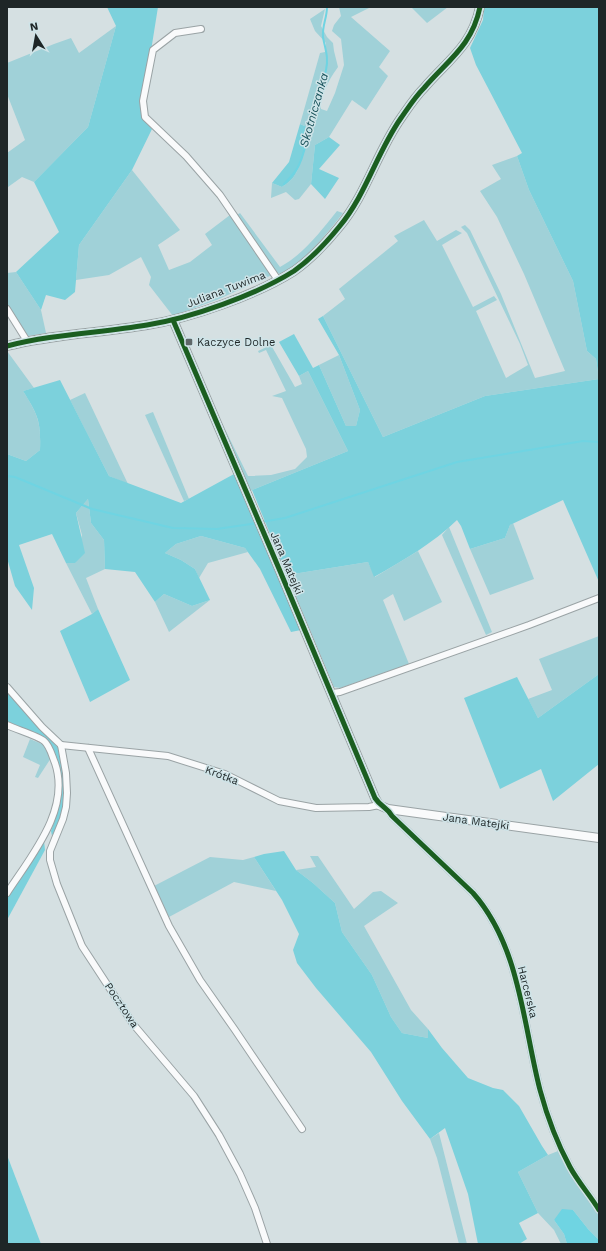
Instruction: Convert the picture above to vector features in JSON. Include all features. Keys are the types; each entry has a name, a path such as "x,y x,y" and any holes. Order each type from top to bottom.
{"street":[{"name":"Juliana Tuwima","path":"7,346 27,341 173,320 225,303 278,280 294,270 311,257 340,227 358,198 401,118 422,89 460,50 478,19 480,7"},
{"name":"Juliana Tuwima","path":"201,29 175,33 153,50 143,101 145,117 186,156 220,195 278,280"},
{"path":"7,309 27,341"},
{"name":"Jana Matejki","path":"173,320 379,805 388,809 599,838"},
{"path":"332,693 340,692 399,672 599,598"},
{"path":"7,687 42,727 61,745"},
{"path":"7,725 44,741 50,750 59,785 56,807 49,828 7,893"},
{"name":"Krótka","path":"61,745 168,756 225,774 279,801 316,808 369,807 379,805"},
{"name":"Pocztowa","path":"61,745 66,773 66,807 63,819 50,851 50,860 57,884 82,946 133,1024 194,1096 219,1135 240,1174 255,1208 267,1244"},
{"path":"88,748 169,926 200,980 302,1129"},
{"name":"Harcerska","path":"388,809 392,816 473,893 484,905 491,918 506,950 514,977 548,1116 570,1167 599,1210"}],"shaded area":[{"path":"107,7 158,7 143,101 142,118 152,129 132,170 79,245 75,292 65,300 46,295 41,310 16,272 59,232 34,182 88,127 116,26"},
{"path":"339,7 371,7 351,17 390,51 379,67 388,76 366,110 352,100 329,137 315,145 311,184 299,199 295,200 286,192 271,198 272,183 282,187 291,180 298,169 303,154 307,139 307,127 300,124 320,53 325,52 326,43 315,31 310,19 325,9 321,26 327,37 333,43 338,67 324,92 321,109 327,111 335,93 344,65 341,39 332,31 334,25 341,16"},
{"path":"411,7 448,7 427,23"},
{"path":"484,7 599,7 599,379 596,359 587,351 573,281 529,190 517,156 522,153 476,65 470,48 483,20"},
{"path":"116,26 88,127 34,182 22,177 8,187 7,153 25,140 7,94 7,63 71,38 79,53"},
{"path":"300,124 307,127 307,139 303,154 295,175 282,187 272,183 289,162"},
{"path":"329,137 340,145 319,169 339,178 325,199 311,184 315,145"},
{"path":"517,156 529,190 573,281 587,351 596,359 599,379 485,396 383,437 323,316 345,299 339,289 398,241 394,236 424,220 437,241 456,230 462,233 442,245 473,307 494,296 497,300 476,311 506,378 528,365 520,344 467,233 461,227 465,225 470,230 501,294 535,378 565,371 524,274 497,217 480,191 501,179 492,165"},
{"path":"132,170 180,230 158,245 169,270 190,262 212,245 205,234 230,215 272,275 219,299 173,316 149,285 151,277 141,257 109,275 76,280 79,245"},
{"path":"337,211 343,213 322,238 307,254 281,274 277,273 237,215 240,213 280,267 297,256 318,235"},
{"path":"16,272 41,310 46,333 28,336 7,303 7,273"},
{"path":"323,316 383,437 485,396 599,379 599,582 563,500 510,525 505,538 470,549 457,520 428,544 374,577 368,562 287,575 252,490 348,451 308,371 299,376 279,342 294,334 313,368 319,365 346,426 356,426 360,410 339,355 318,319"},
{"path":"271,345 295,387 302,384 299,376 308,371 348,451 250,491 219,417 248,476 271,475 295,469 307,457 306,449 282,398 272,396 286,391 266,350 259,353 258,351"},
{"path":"7,351 34,388 23,391 38,419 40,450 26,461 7,454"},
{"path":"339,355 360,410 356,426 346,426 319,365"},
{"path":"60,380 109,476 181,503 234,474 301,630 291,632 260,569 245,548 201,536 176,544 165,553 181,560 195,569 210,600 192,606 164,594 155,602 135,572 105,569 104,540 91,523 88,499 76,513 85,553 75,563 66,563 52,534 19,545 34,588 32,610 15,586 7,558 7,454 26,461 40,450 38,419 23,391"},
{"path":"85,393 128,484 109,476 70,400"},
{"path":"153,412 189,499 184,501 145,415"},
{"path":"88,499 91,523 104,540 105,569 86,578 98,609 92,614 66,563 75,563 82,535 76,513"},
{"path":"513,523 534,579 490,595 470,549 505,538 510,525"},
{"path":"449,527 492,632 486,635 442,535"},
{"path":"201,536 245,548 248,552 208,563 199,578 195,569 181,560 165,553 176,544"},
{"path":"418,551 442,602 404,621 393,594 383,600 409,664 340,688 334,687 287,575 368,562 375,577"},
{"path":"164,594 192,606 210,600 169,632 155,602"},
{"path":"98,609 130,680 90,702 60,631 92,614"},
{"path":"599,636 599,674 538,718 528,699 552,690 539,659"},
{"path":"599,674 599,764 553,801 541,769 500,789 464,698 517,677 538,718"},
{"path":"7,690 59,749 65,792 61,817 52,836 51,831 57,814 61,791 57,761 51,745 44,738 7,721"},
{"path":"30,739 47,746 51,758 38,778 35,777 40,765 23,757"},
{"path":"44,841 45,850 7,920 7,898"},
{"path":"284,851 296,870 335,903 342,932 372,975 391,1017 402,1033 428,1038 428,1029 468,1078 493,1088 503,1090 519,1106 548,1155 518,1172 538,1213 519,1223 527,1239 519,1244 478,1244 468,1194 445,1128 430,1139 402,1101 371,1052 316,988 297,963 293,950 299,934 282,900 254,857"},
{"path":"310,856 318,856 354,909 373,892 381,891 398,903 364,926 411,1010 428,1029 428,1038 402,1033 391,1017 372,975 342,932 335,903 296,870 316,867"},
{"path":"210,857 243,860 254,857 276,891 234,882 169,917 154,886"},
{"path":"439,1133 467,1244 459,1244 437,1158 430,1139"},
{"path":"558,1151 565,1166 599,1215 599,1240 573,1210 554,1220 564,1234 567,1244 561,1244 554,1230 538,1213 518,1172"},
{"path":"7,1155 41,1244 7,1244"},
{"path":"562,1209 573,1210 599,1240 599,1244 567,1244 564,1234 554,1220"}],"waterway":[{"name":"Skotniczanka","path":"284,184 296,170 302,158 315,102 325,74 327,57 323,33 327,7"},
{"path":"261,522 285,518 457,462 583,441 599,442"},
{"path":"7,476 15,477 92,509 173,528 217,529 257,523"}],"cycle path":[{"path":"7,346 59,336 129,328 164,322 203,311 242,297 261,289 294,271 324,245 348,215 357,201 385,145 406,110 433,78 458,52 471,32 480,7"},
{"path":"173,320 375,798 473,893 489,914 501,937 518,987 534,1065 549,1119 570,1167 599,1210"}],"place":[{"name":"Kaczyce Dolne","path":"189,342"}]}
